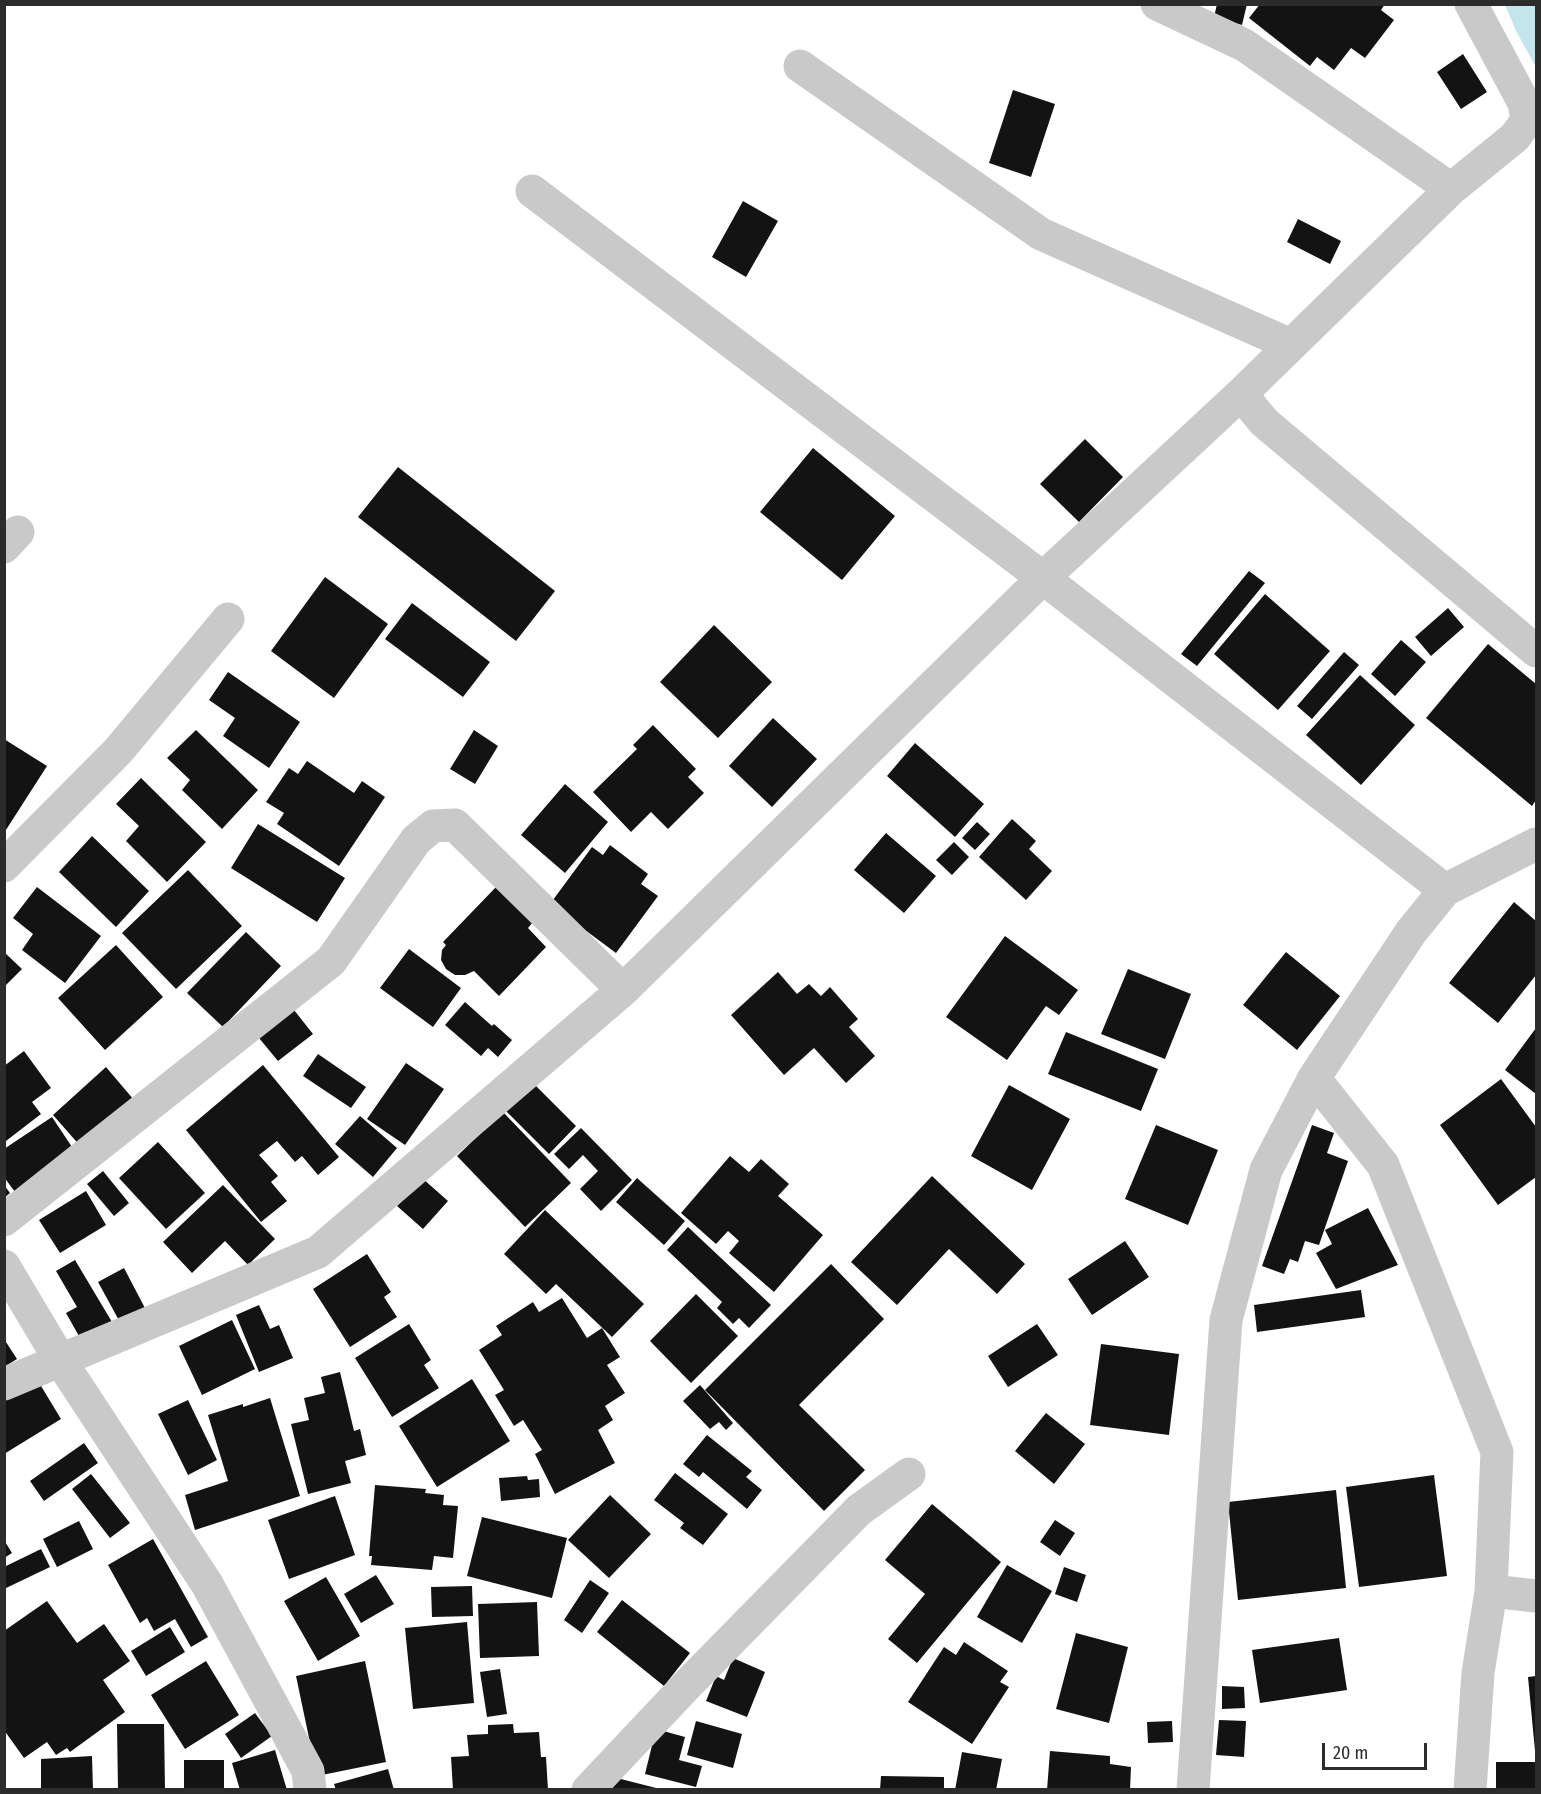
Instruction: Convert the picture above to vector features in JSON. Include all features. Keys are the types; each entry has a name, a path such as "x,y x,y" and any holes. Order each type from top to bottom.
{"street":[{"path":"1157,4 1244,45 1451,189"},
{"path":"4,1384 318,1252 623,990 1043,578 1241,394 1451,189 1515,137 1527,120 1524,103 1471,4"},
{"path":"800,66 1041,234 1291,345"},
{"path":"532,190 1043,578 1445,890"},
{"path":"1241,394 1264,422 1536,651"},
{"path":"4,866 118,751 228,619"},
{"path":"4,1220 331,961 416,840 433,826 455,825 623,990"},
{"path":"1193,1790 1226,1320 1266,1170 1314,1078 1411,932 1445,890 1536,844"},
{"path":"1314,1078 1383,1165 1497,1452 1491,1591 1478,1672 1470,1790"},
{"path":"4,1266 60,1360 207,1584 308,1771 310,1790"},
{"path":"588,1790 688,1684 859,1510 909,1474"},
{"path":"1491,1591 1536,1596"}],"water":[{"path":"1505,5 1536,5 1536,67 1516,31"}],"building":[{"path":"1217,4 1247,4 1242,25 1214,17"},
{"path":"1260,4 1385,4 1381,10 1394,20 1365,58 1351,48 1334,70 1317,57 1310,66 1249,18"},
{"path":"1463,54 1487,92 1461,109 1437,72"},
{"path":"1013,90 1055,104 1031,177 989,163"},
{"path":"743,201 778,221 746,277 712,257"},
{"path":"1298,219 1341,241 1330,264 1287,242"},
{"path":"1085,439 1123,477 1079,522 1040,484"},
{"path":"813,448 895,516 842,580 760,512"},
{"path":"398,467 555,591 516,641 358,517"},
{"path":"1249,571 1265,583 1197,666 1181,654"},
{"path":"325,577 388,624 334,698 271,651"},
{"path":"1265,594 1330,651 1278,710 1214,654"},
{"path":"412,603 490,662 463,697 385,639"},
{"path":"1448,608 1464,627 1431,656 1415,637"},
{"path":"714,625 772,682 718,738 660,682"},
{"path":"1401,640 1426,662 1395,696 1371,674"},
{"path":"1488,644 1536,684 1536,800 1532,806 1426,718"},
{"path":"1344,652 1359,665 1312,719 1297,706"},
{"path":"228,672 300,722 269,768 223,736 235,718 209,700"},
{"path":"1360,675 1415,725 1361,785 1306,735"},
{"path":"773,718 817,759 772,807 729,766"},
{"path":"653,725 696,769 688,777 704,793 668,829 651,812 631,832 593,792 637,749 633,745"},
{"path":"196,730 258,790 222,829 182,790 190,780 167,758"},
{"path":"474,730 498,746 475,784 450,769"},
{"path":"4,739 47,766 4,833"},
{"path":"915,743 984,804 955,837 887,776"},
{"path":"307,761 354,793 362,781 385,797 339,866 277,824 284,813 266,802 289,768 298,774"},
{"path":"141,778 206,842 167,882 126,841 139,826 116,804"},
{"path":"565,784 608,822 565,873 521,835"},
{"path":"1012,819 1036,841 1029,849 1052,871 1026,900 979,857"},
{"path":"977,822 990,834 975,850 962,838"},
{"path":"258,824 345,878 317,922 231,868"},
{"path":"886,833 936,876 904,913 854,870"},
{"path":"92,836 149,891 116,927 59,872"},
{"path":"954,842 969,857 952,875 936,860"},
{"path":"610,845 648,874 641,884 658,896 616,953 550,904 592,847 603,855"},
{"path":"188,870 242,926 176,989 122,933"},
{"path":"497,886 533,922 528,928 546,947 499,996 474,971 465,975 455,975 446,969 441,960 442,950 446,945 443,942"},
{"path":"37,887 101,936 65,983 22,950 33,934 13,918"},
{"path":"1514,902 1536,921 1536,975 1498,1023 1449,983"},
{"path":"246,932 281,966 223,1027 187,993"},
{"path":"1005,936 1078,990 1059,1015 1046,1006 1007,1060 946,1017"},
{"path":"116,945 163,997 105,1050 58,998"},
{"path":"409,949 461,988 433,1027 380,988"},
{"path":"4,952 22,969 4,987"},
{"path":"1286,952 1340,996 1297,1050 1243,1005"},
{"path":"1128,969 1191,994 1165,1059 1101,1034"},
{"path":"778,972 797,994 809,984 821,996 830,987 858,1019 849,1027 875,1056 846,1083 814,1048 784,1075 731,1015"},
{"path":"465,1002 512,1040 498,1057 488,1048 481,1056 445,1025"},
{"path":"294,1010 313,1034 278,1061 259,1038"},
{"path":"1536,1028 1536,1094 1505,1070"},
{"path":"1066,1032 1158,1069 1141,1111 1048,1074"},
{"path":"24,1051 51,1088 32,1102 41,1114 6,1141 4,1066"},
{"path":"318,1054 366,1087 351,1108 303,1076"},
{"path":"406,1063 444,1089 405,1145 367,1119"},
{"path":"263,1065 339,1157 318,1175 302,1156 295,1162 277,1141 259,1155 278,1176 271,1182 287,1201 261,1222 186,1130"},
{"path":"106,1067 134,1100 82,1148 53,1115"},
{"path":"1501,1079 1536,1127 1536,1177 1498,1205 1440,1125"},
{"path":"532,1082 576,1126 549,1154 505,1110"},
{"path":"1009,1085 1070,1119 1032,1190 971,1156"},
{"path":"503,1112 571,1183 525,1227 457,1156"},
{"path":"360,1116 397,1148 373,1177 335,1144"},
{"path":"52,1117 74,1150 15,1192 4,1177 4,1149"},
{"path":"1156,1125 1218,1150 1188,1225 1125,1199"},
{"path":"1312,1125 1334,1133 1327,1153 1348,1161 1319,1245 1305,1241 1298,1262 1290,1259 1284,1274 1262,1266"},
{"path":"581,1128 632,1180 601,1211 580,1189 598,1171 583,1155 569,1169 554,1154"},
{"path":"158,1142 205,1193 166,1229 119,1178"},
{"path":"730,1156 749,1172 761,1159 789,1184 778,1196 823,1235 774,1292 729,1253 739,1241 728,1231 716,1244 681,1213"},
{"path":"103,1171 129,1203 114,1216 87,1184"},
{"path":"932,1176 1025,1264 997,1294 949,1249 897,1305 851,1262"},
{"path":"422,1178 448,1201 423,1229 397,1206"},
{"path":"637,1178 685,1221 664,1245 616,1202"},
{"path":"4,1185 10,1193 4,1198"},
{"path":"223,1185 275,1239 248,1265 225,1241 192,1273 163,1242"},
{"path":"86,1191 106,1225 60,1253 39,1220"},
{"path":"1368,1208 1398,1265 1336,1289 1316,1253 1332,1244 1325,1230"},
{"path":"545,1210 644,1304 612,1337 556,1284 546,1294 504,1254"},
{"path":"688,1227 771,1305 749,1328 739,1318 733,1324 717,1308 722,1302 667,1250"},
{"path":"1125,1241 1149,1277 1092,1315 1068,1279"},
{"path":"367,1254 391,1292 384,1297 397,1317 350,1347 313,1289"},
{"path":"75,1260 115,1327 84,1345 66,1313 77,1307 56,1271"},
{"path":"831,1264 884,1319 799,1405 865,1470 824,1511 705,1390"},
{"path":"124,1268 146,1310 121,1324 98,1282"},
{"path":"1361,1290 1365,1317 1257,1332 1254,1305"},
{"path":"696,1294 738,1336 691,1383 650,1341"},
{"path":"562,1298 587,1338 602,1328 620,1357 607,1365 625,1393 605,1406 613,1420 598,1430 615,1463 555,1494 535,1454 542,1450 523,1420 514,1426 495,1395 504,1390 479,1350 502,1335 496,1326 533,1302 539,1312"},
{"path":"259,1305 270,1329 279,1325 293,1358 259,1372 236,1315"},
{"path":"232,1320 255,1369 202,1395 179,1346"},
{"path":"409,1324 431,1360 424,1365 439,1388 392,1417 355,1358"},
{"path":"1037,1324 1058,1355 1008,1387 988,1356"},
{"path":"4,1339 17,1359 4,1367"},
{"path":"1101,1344 1179,1354 1169,1435 1090,1425"},
{"path":"340,1372 354,1431 360,1429 366,1455 345,1461 351,1483 308,1494 291,1424 309,1420 304,1398 325,1393 321,1377"},
{"path":"472,1379 510,1441 437,1487 399,1426"},
{"path":"38,1381 61,1419 4,1454 4,1401"},
{"path":"700,1385 733,1423 726,1430 719,1422 710,1429 683,1401"},
{"path":"270,1398 300,1496 195,1530 185,1495 228,1481 208,1415"},
{"path":"188,1400 217,1460 188,1475 158,1414"},
{"path":"1046,1413 1085,1444 1054,1484 1015,1451"},
{"path":"707,1435 752,1471 746,1477 762,1490 747,1509 703,1472 699,1477 683,1464"},
{"path":"84,1443 98,1463 44,1501 30,1481"},
{"path":"675,1473 728,1514 703,1545 680,1528 684,1523 654,1500"},
{"path":"91,1474 130,1523 110,1538 72,1489"},
{"path":"1434,1475 1447,1576 1359,1587 1346,1487"},
{"path":"527,1476 528,1480 539,1479 540,1497 501,1501 499,1478"},
{"path":"375,1485 426,1489 425,1493 444,1495 443,1505 458,1506 453,1558 434,1556 432,1570 371,1565 372,1556 369,1556"},
{"path":"1336,1490 1346,1588 1238,1600 1228,1502"},
{"path":"610,1495 651,1534 609,1578 568,1540"},
{"path":"335,1496 355,1555 289,1579 268,1520"},
{"path":"932,1504 1001,1562 917,1663 888,1639 925,1594 885,1560"},
{"path":"482,1517 567,1538 552,1598 467,1576"},
{"path":"1055,1520 1075,1533 1060,1556 1040,1542"},
{"path":"79,1521 93,1549 57,1567 43,1539"},
{"path":"153,1539 208,1637 191,1647 175,1619 154,1631 147,1618 140,1623 108,1565"},
{"path":"4,1540 12,1553 4,1558"},
{"path":"41,1549 50,1567 4,1589 4,1567"},
{"path":"1007,1565 1052,1591 1022,1643 977,1617"},
{"path":"1064,1567 1086,1575 1077,1602 1055,1594"},
{"path":"376,1575 394,1604 361,1623 344,1594"},
{"path":"326,1577 360,1636 318,1661 284,1601"},
{"path":"590,1580 609,1593 582,1633 564,1620"},
{"path":"472,1586 473,1616 432,1617 431,1587"},
{"path":"622,1600 690,1653 664,1686 597,1632"},
{"path":"47,1601 77,1643 104,1624 130,1661 103,1680 125,1712 70,1752 67,1748 56,1755 47,1742 24,1758 4,1730 4,1631"},
{"path":"537,1602 539,1656 480,1658 478,1604"},
{"path":"467,1622 474,1703 413,1709 405,1628"},
{"path":"170,1627 185,1652 146,1676 131,1651"},
{"path":"1076,1633 1128,1647 1109,1723 1056,1709"},
{"path":"1339,1638 1347,1690 1260,1703 1252,1650"},
{"path":"964,1642 1008,1671 1000,1682 1009,1687 972,1744 908,1702 944,1647 956,1655"},
{"path":"733,1658 765,1672 747,1717 706,1701 716,1676 724,1680"},
{"path":"206,1661 239,1715 185,1749 151,1695"},
{"path":"365,1661 386,1762 317,1776 296,1676"},
{"path":"500,1669 507,1714 487,1717 480,1672"},
{"path":"1536,1676 1536,1750 1535,1751 1528,1677"},
{"path":"1222,1686 1244,1687 1245,1708 1222,1709"},
{"path":"255,1713 272,1736 241,1758 225,1734"},
{"path":"1219,1720 1246,1721 1244,1757 1216,1755"},
{"path":"696,1721 742,1734 733,1768 687,1755"},
{"path":"1172,1721 1173,1742 1148,1743 1147,1722"},
{"path":"117,1724 164,1724 165,1790 118,1790"},
{"path":"513,1724 514,1733 539,1732 541,1757 546,1757 548,1790 453,1790 451,1757 469,1756 467,1735 488,1734 488,1725"},
{"path":"656,1729 685,1737 679,1760 702,1766 696,1787 645,1774"},
{"path":"275,1750 287,1790 240,1790 232,1763"},
{"path":"1050,1751 1110,1756 1110,1764 1131,1767 1130,1790 1047,1790"},
{"path":"962,1752 1002,1759 996,1790 955,1790"},
{"path":"92,1756 93,1790 41,1790 41,1759"},
{"path":"184,1760 224,1760 224,1790 184,1790"},
{"path":"1496,1762 1536,1762 1536,1790 1496,1790"},
{"path":"388,1769 394,1790 336,1790 334,1784"},
{"path":"881,1776 944,1777 944,1790 880,1790"},
{"path":"613,1777 660,1789 660,1790 610,1790"}]}
